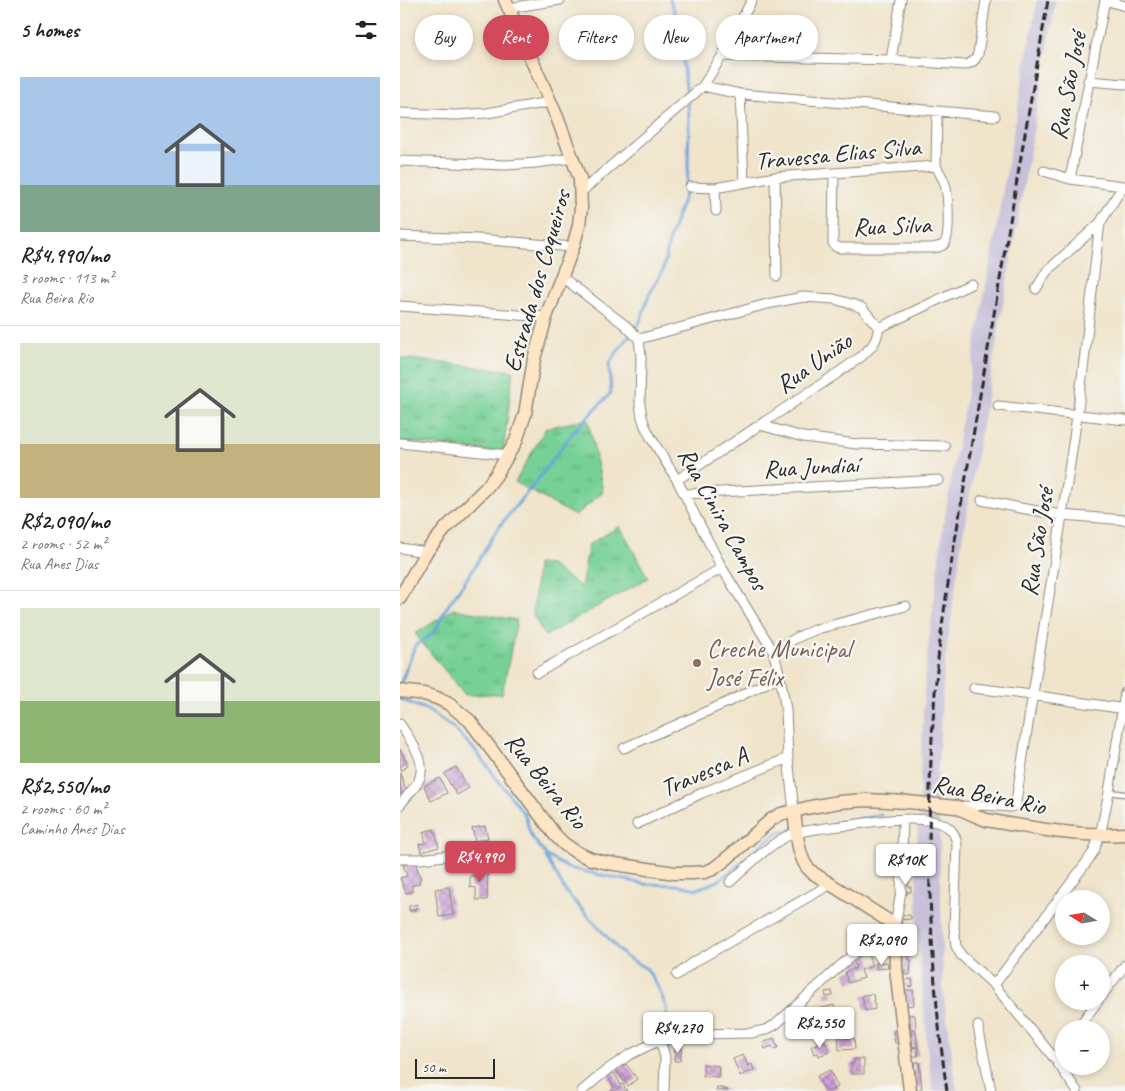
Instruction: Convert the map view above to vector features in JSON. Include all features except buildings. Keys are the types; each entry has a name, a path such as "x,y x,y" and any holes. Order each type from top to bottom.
{"street":[{"path":"560,0 507,4 573,158 580,178 581,192"},
{"name":"Estrada dos Coqueiros","path":"744,15 752,0"},
{"path":"891,60 901,0"},
{"path":"818,58 971,64 976,60 978,54 986,0"},
{"path":"1105,0 1125,6"},
{"name":"Rua São José","path":"1070,179 1105,0"},
{"name":"Estrada dos Coqueiros","path":"400,598 426,552 446,528 486,488 516,441 525,414 534,359 546,317 573,247 581,208 581,192 703,86 719,60"},
{"path":"1088,81 1125,84"},
{"path":"703,86 740,94 995,116"},
{"path":"740,94 744,182"},
{"path":"400,113 456,115 487,113 550,102"},
{"name":"Travessa Elias Silva","path":"690,188 715,188 775,177 936,166 937,112"},
{"path":"400,161 506,165 573,158"},
{"name":"Rua Silva","path":"834,173 833,243 836,247 932,248 945,243 947,236 946,191 936,166"},
{"path":"1036,289 1047,271 1100,223 1124,187 1070,179 1044,171"},
{"path":"775,177 777,276"},
{"path":"715,188 716,211"},
{"name":"Rua São José","path":"956,807 1011,807 1016,805 1077,414 1100,223"},
{"path":"400,236 478,239 573,247"},
{"path":"562,277 625,325 637,337 767,304 803,297 834,300 855,305 862,308 879,328"},
{"name":"Rua União","path":"677,480 862,356 872,346 879,328 971,284"},
{"path":"400,306 546,317"},
{"name":"Rua Cinira Campos","path":"637,337 641,356 640,404 642,417 650,436 685,494 722,568 773,651 786,710 788,758 794,813"},
{"path":"998,406 1125,420"},
{"path":"760,425 803,437 848,444 945,446"},
{"path":"400,443 508,455"},
{"name":"Rua Jundiaí","path":"685,494 940,480"},
{"path":"982,500 1062,515 1125,520"},
{"path":"400,548 426,552"},
{"path":"537,672 722,568"},
{"path":"773,651 817,629 906,606"},
{"path":"624,748 730,701 780,676"},
{"path":"974,688 1124,709"},
{"name":"Rua Beira Rio","path":"400,691 424,694 449,704 470,722 555,835 570,848 591,859 608,863 675,873 705,872 713,869 725,860 772,819 781,814 794,813 839,802 866,800 956,807 986,820 1066,833 1125,834"},
{"path":"994,985 1094,851 1109,792 1124,709 1125,693"},
{"path":"400,724 421,759 422,766 418,782 400,804"},
{"name":"Travessa A","path":"637,824 702,793 788,758"},
{"path":"794,813 796,831 806,867 896,926"},
{"path":"903,819 901,892 896,926 896,968 910,1091"},
{"path":"730,882 770,848 796,831 903,819 928,820 949,828 955,836 957,845 954,927 956,946 962,955 994,985 1055,1059"},
{"path":"400,859 420,860 469,853"},
{"path":"677,975 694,962 831,884"},
{"path":"582,1091 608,1069 629,1055 662,1040 676,1036 751,1033 765,1030 775,1025 861,947 896,926"},
{"path":"1110,984 1125,965"},
{"path":"978,1026 991,1091"},
{"path":"662,1040 665,1056 664,1091"},
{"path":"1066,1075 1077,1091"}],"lane":[{"path":"1109,792 1125,794"}],"shaded area":[{"path":"1037,0 1056,0 961,546 944,670 938,765 943,990 957,1091 933,1091 927,1047 917,923 917,846 925,673 943,526"}],"green space":[{"path":"400,358 513,371 503,453 400,441"},
{"path":"588,419 603,492 575,516 515,482 546,428"},
{"path":"620,526 648,578 545,636 533,615 537,564 550,565 581,587 589,544"},
{"path":"454,609 517,620 502,694 465,695 415,634"}],"waterway":[{"path":"670,0 682,30 685,49 683,61 687,96"},
{"path":"400,685 415,646 435,632 445,610 474,568 498,528 573,432 611,393 609,364 640,322 649,295 663,270 670,237 685,194 688,171 688,103"},
{"path":"400,699 428,710 453,728 474,749 525,815 531,836 547,856 568,868 644,884 678,885 697,889 718,881 779,832 794,829"},
{"path":"834,823 881,815"},
{"path":"546,857 566,892 626,957 647,969 659,989 666,1007 668,1055"}],"railway":[{"path":"947,1091 940,1036 931,925 929,815 934,704 939,649 954,544 1048,0"}],"place":[{"name":"Creche Municipal José Félix","path":"697,663"}]}
